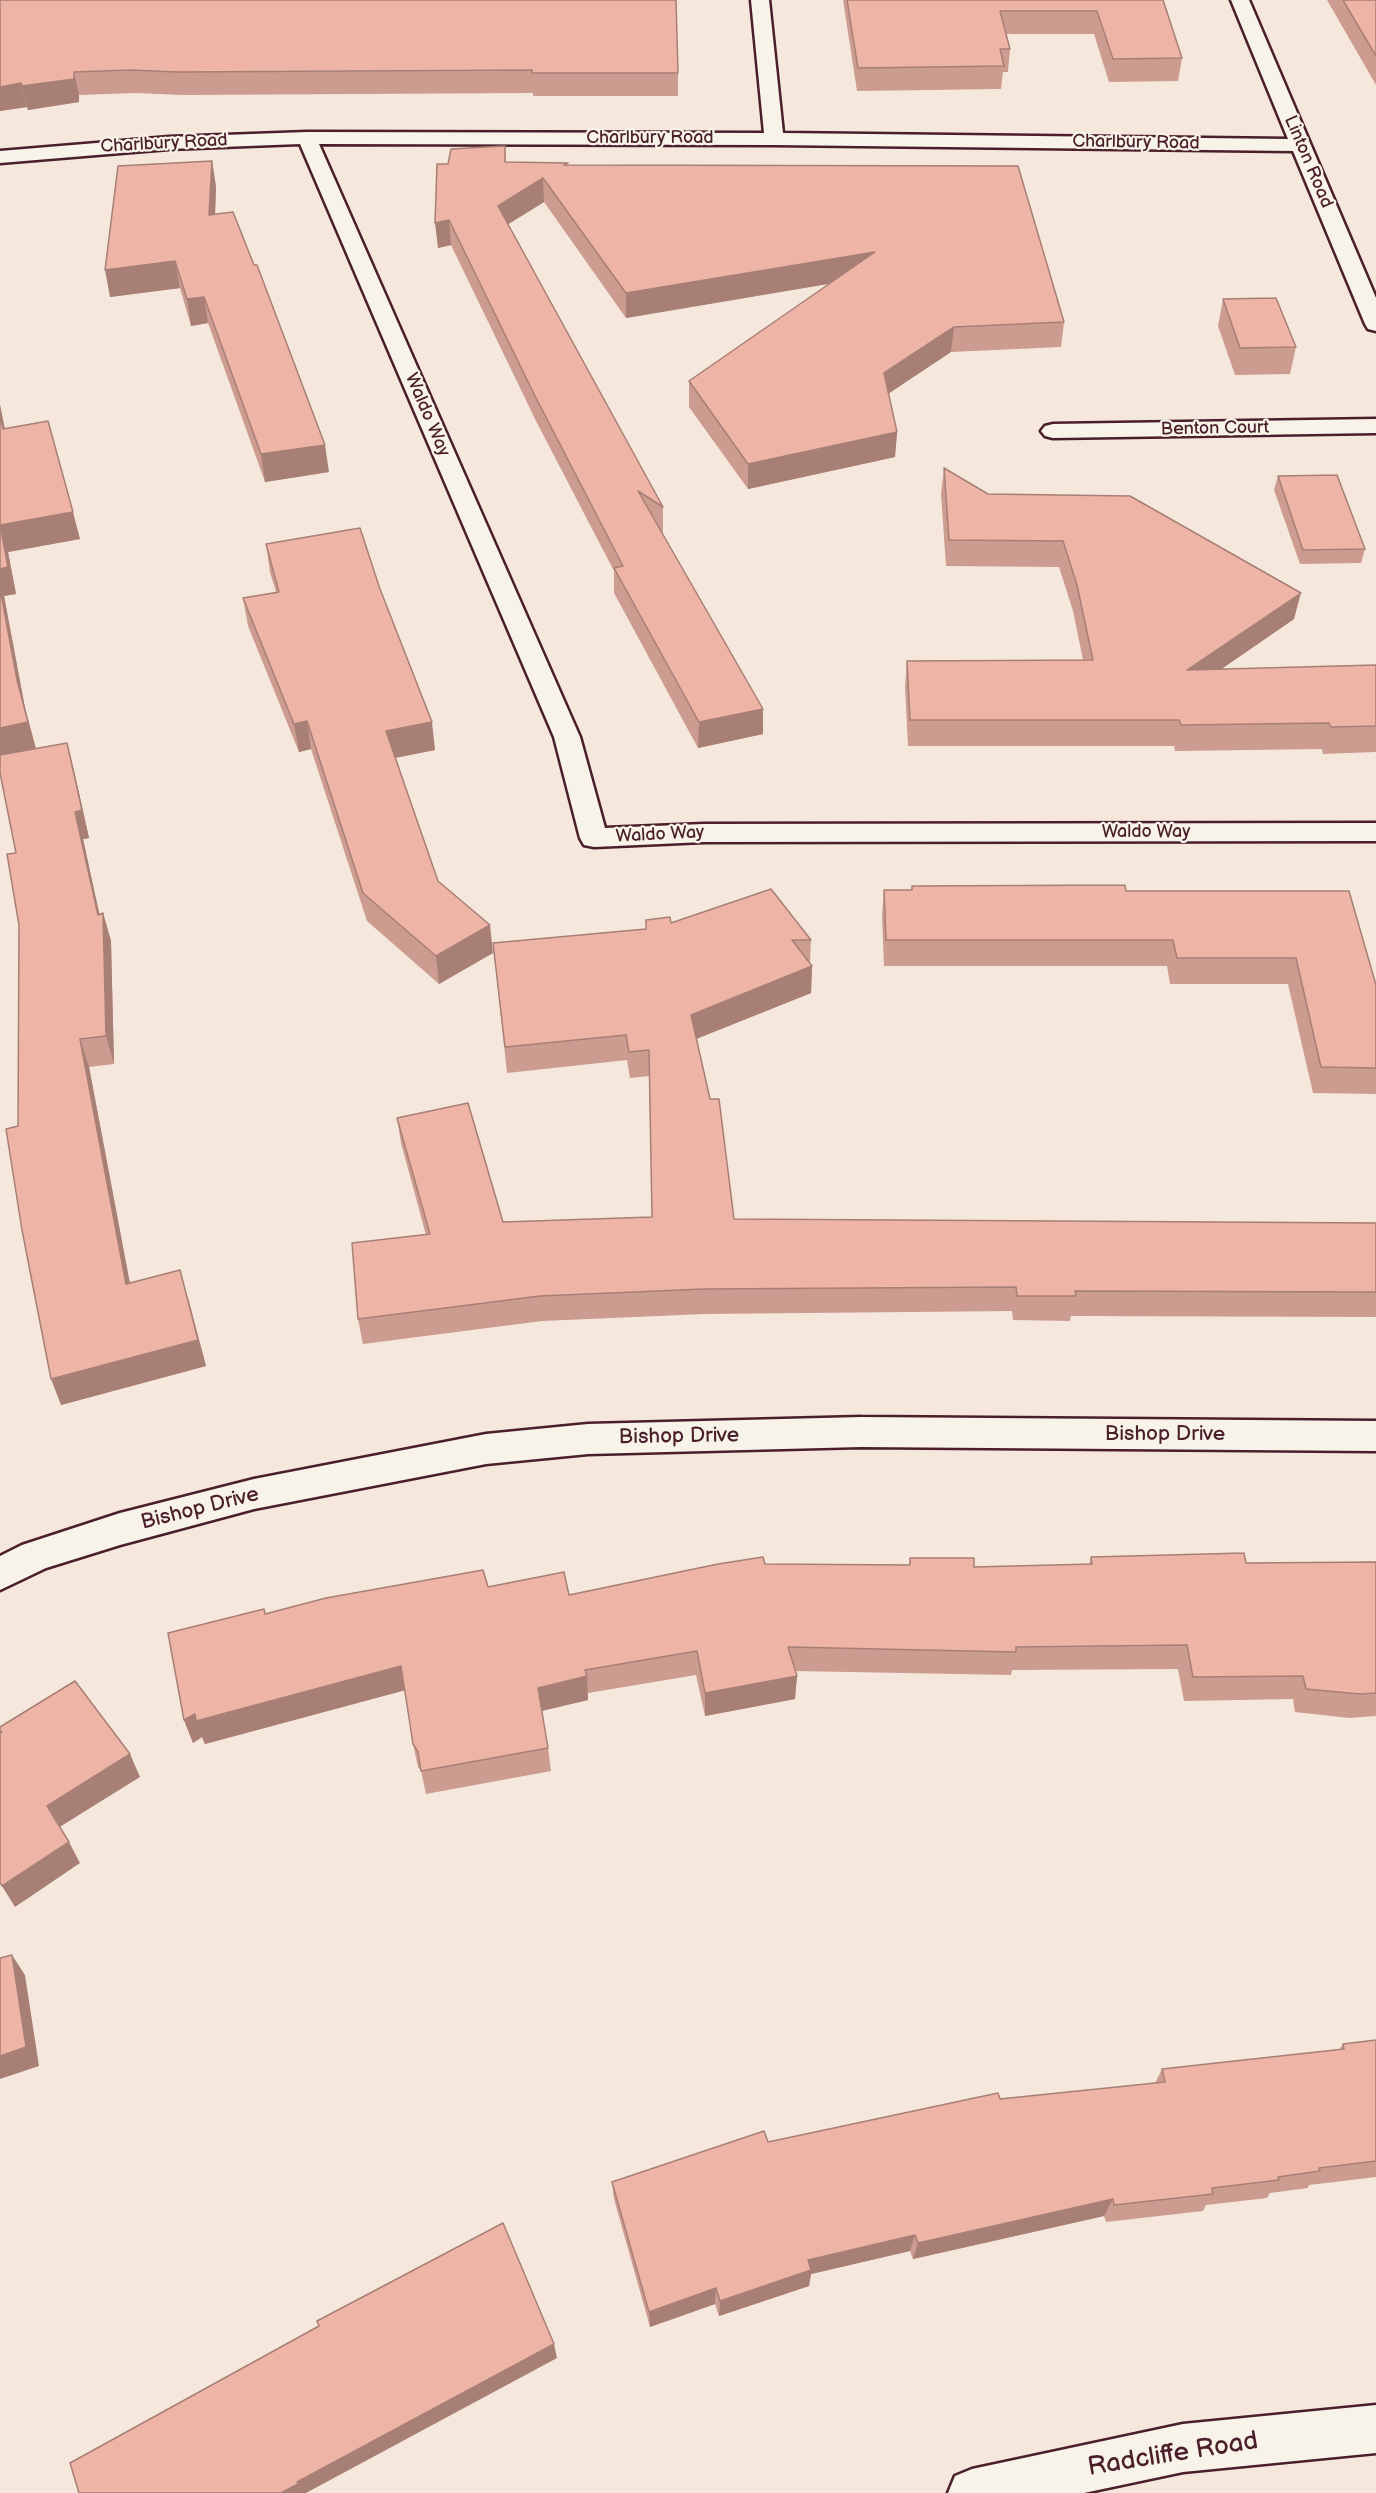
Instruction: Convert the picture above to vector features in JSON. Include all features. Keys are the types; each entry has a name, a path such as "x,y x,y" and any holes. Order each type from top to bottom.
{"street":[{"path":"760,0 774,139"},
{"name":"Linton Road","path":"1240,0 1376,324"},
{"name":"Charlbury Road","path":"0,157 169,142 307,138 774,139 1301,145"},
{"name":"Waldo Way","path":"307,138 567,737 594,838 704,833 1376,832"},
{"name":"Benton Court","path":"1053,431 1376,426"},
{"name":"Bishop Drive","path":"0,1574 35,1556 120,1529 254,1494 486,1449 588,1439 861,1432 1376,1436"},
{"name":"Radcliffe Road","path":"972,2493 1183,2448 1376,2429"}],"building":[{"path":"0,0 676,0 678,73 532,73 532,70 178,72 131,70 74,72 74,79 0,87"},
{"path":"847,0 1163,0 1182,58 1113,59 1097,11 1000,11 1010,49 1000,49 1004,66 858,68"},
{"path":"1343,0 1376,0 1376,56"},
{"path":"505,146 505,162 568,163 564,165 1018,166 1064,322 954,327 884,373 897,432 748,464 689,381 875,252 626,293 543,178 498,206 663,507 638,491 763,709 699,722 614,568 623,566 535,396 449,220 435,223 437,164 448,164 451,149"},
{"path":"212,161 209,215 233,212 254,265 257,265 325,445 261,454 204,297 187,299 175,261 105,270 118,166"},
{"path":"1276,298 1296,347 1240,348 1223,299"},
{"path":"0,414 3,429 48,421 73,512 0,525"},
{"path":"944,468 988,494 1130,496 1301,593 1187,670 1376,665 1376,726 1331,727 1329,723 1181,725 1179,720 910,720 907,661 1093,660 1077,585 1063,541 949,540"},
{"path":"1337,475 1365,549 1303,550 1278,476"},
{"path":"0,525 8,567 0,569"},
{"path":"360,528 380,589 432,722 386,731 438,881 490,925 436,956 363,893 307,721 294,724 243,598 279,592 266,544"},
{"path":"0,588 17,680 28,722 0,728"},
{"path":"67,743 82,810 75,812 98,915 103,913 106,1036 80,1039 126,1284 180,1270 198,1340 51,1379 22,1230 6,1129 18,1126 19,925 7,854 16,853 0,773 0,755"},
{"path":"1125,885 1126,891 1349,891 1376,985 1376,1068 1321,1067 1296,958 1177,958 1173,940 886,940 884,890 912,890 912,886"},
{"path":"771,889 811,940 792,940 812,966 691,1015 710,1099 719,1099 734,1219 1376,1223 1376,1292 1075,1291 1076,1296 1017,1296 1016,1287 704,1289 540,1296 358,1319 352,1243 430,1234 397,1118 468,1103 503,1222 652,1217 649,1050 629,1052 626,1035 505,1047 493,943 646,929 646,920 670,917 671,923"},
{"path":"1244,1553 1246,1563 1376,1562 1376,1693 1360,1694 1306,1689 1303,1676 1193,1677 1187,1645 1016,1647 1016,1652 788,1647 797,1676 705,1693 697,1651 585,1670 587,1676 538,1688 548,1748 421,1771 418,1752 413,1744 401,1666 196,1721 195,1714 184,1720 168,1633 264,1609 265,1614 326,1598 483,1570 488,1587 564,1572 569,1595 763,1557 765,1564 910,1565 910,1558 974,1558 974,1567 1092,1564 1091,1557"},
{"path":"75,1681 130,1754 47,1806 69,1842 2,1886 0,1882 0,1733 2,1732 0,1727"},
{"path":"12,1955 26,2047 0,2056 0,1958"},
{"path":"1376,2040 1376,2161 1319,2168 1320,2171 1278,2177 1279,2180 1212,2188 1213,2194 1114,2205 1113,2199 918,2243 915,2235 808,2260 811,2270 720,2301 716,2288 649,2312 612,2182 764,2131 768,2142 998,2093 1000,2099 1165,2082 1162,2069 1344,2049 1343,2044"},
{"path":"503,2223 554,2344 297,2482 298,2484 281,2493 79,2493 70,2463 319,2326 317,2321"}]}
